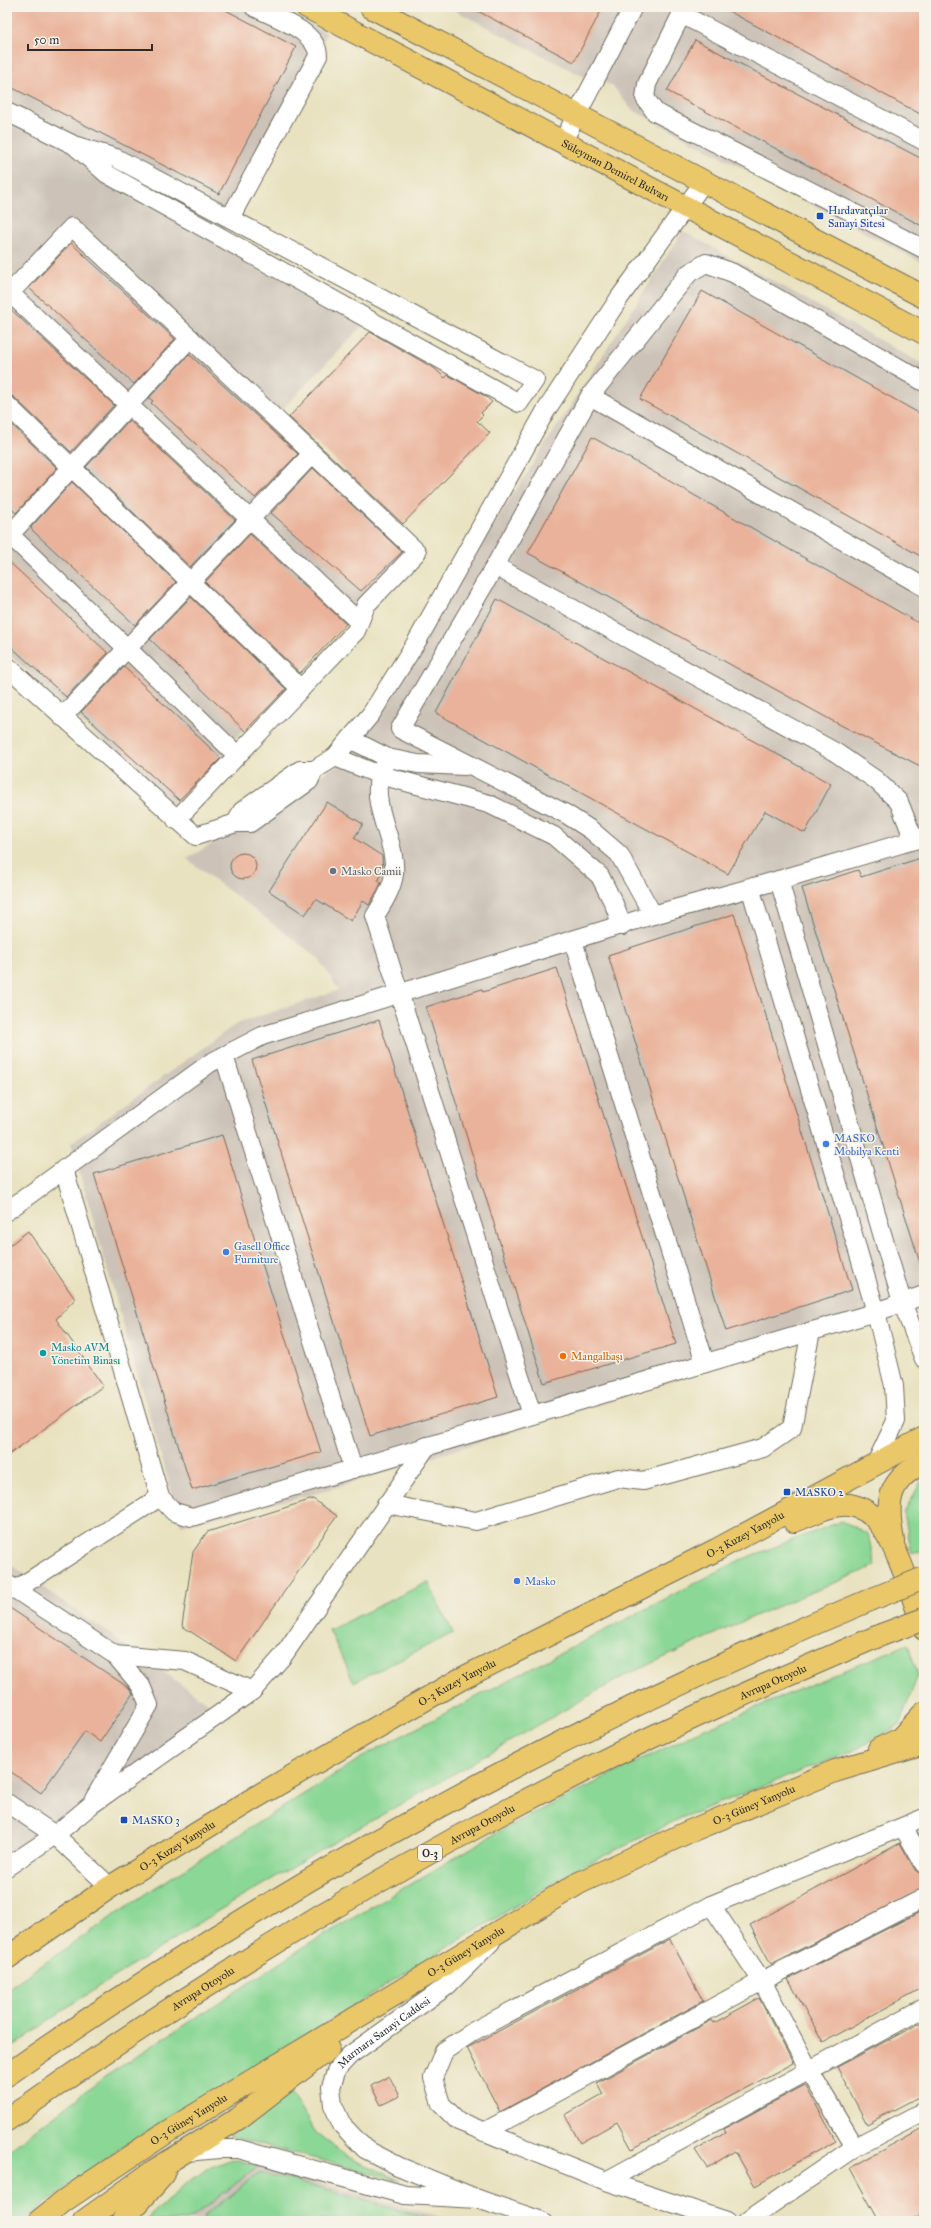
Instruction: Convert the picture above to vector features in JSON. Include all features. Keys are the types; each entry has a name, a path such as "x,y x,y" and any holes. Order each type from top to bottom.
{"main road":[{"name":"Süleyman Demirel Bulvarı","path":"307,7 924,333"},
{"path":"376,8 703,183 924,297"},
{"name":"O-3 Kuzey Yanyolu","path":"7,1958 110,1887 281,1781 459,1680 716,1550 924,1438"},
{"path":"895,1552 888,1517 888,1502 892,1491 902,1478 915,1467 924,1462"},
{"path":"716,1550 831,1506 850,1505 869,1513 881,1525 895,1552 924,1629"},
{"path":"7,2075 80,2024 241,1921 350,1856 522,1761 662,1691 924,1578"},
{"name":"Avrupa Otoyolu","path":"7,2120 192,1994 354,1896 448,1843 598,1763 720,1706 881,1635 924,1619"},
{"path":"835,1771 900,1739 924,1713"},
{"name":"O-3 Güney Yanyolu","path":"39,2221 65,2200 167,2132 501,1932 579,1883 688,1832 835,1771 924,1744"},
{"path":"7,1942 110,1887"},
{"path":"84,2221 182,2153 239,2118 325,2052 361,2016"},
{"path":"122,2221 182,2153"}],"street":[{"path":"230,218 318,56 317,45 309,35 254,7"},
{"path":"563,141 633,7"},
{"path":"924,141 683,11 647,84 645,98 656,112 924,249"},
{"path":"7,112 74,145 116,158 535,380 568,377"},
{"path":"74,145 107,174 519,403 537,426"},
{"path":"7,666 176,820 196,836 236,823 242,811 300,770 314,770 334,757 371,714 418,641 537,426 568,377 620,297 703,183"},
{"path":"176,820 356,631 366,605 417,552 72,227 9,294 359,622"},
{"path":"653,915 619,854 591,830 566,814 400,729 495,566 590,396 689,273 706,263 733,273 924,382"},
{"path":"190,338 8,535 237,755"},
{"path":"519,403 535,380"},
{"path":"590,396 924,587"},
{"path":"7,404 301,689"},
{"path":"62,717 312,454"},
{"path":"7,1211 210,1063 262,1036 574,941 653,915 779,880 919,838 899,802 876,780 835,752 495,566"},
{"path":"350,739 388,758 418,764 470,766"},
{"path":"334,757 380,775 489,804 554,836 600,876 614,904 622,926"},
{"path":"388,758 380,775 381,807 392,849 394,869 392,882 387,896 375,916 532,1415"},
{"path":"779,880 902,1302 924,1359"},
{"path":"750,887 876,1312 894,1386 896,1421 876,1463"},
{"path":"574,941 704,1363"},
{"path":"224,1056 353,1469"},
{"path":"64,1169 160,1497 174,1512 192,1517 876,1312 924,1295"},
{"path":"386,1504 476,1521 618,1478 643,1481 763,1448 792,1428 811,1331"},
{"path":"7,1867 54,1835 91,1805 252,1691 283,1656 427,1446"},
{"path":"91,1805 149,1705 141,1686 115,1655 11,1587 160,1497"},
{"path":"115,1655 185,1661 252,1691"},
{"path":"7,1803 54,1835 110,1887"},
{"path":"727,2221 606,2181 458,2121 441,2104 433,2078 444,2051 474,2031 711,1905 923,1820"},
{"path":"903,1827 924,1864"},
{"path":"484,2132 762,1981 924,1898"},
{"path":"711,1905 762,1981 809,2070 855,2147"},
{"name":"Marmara Sanayi Caddesi","path":"501,1932 448,1986 350,2055 337,2069 330,2087 333,2105 342,2125 365,2148 398,2166 478,2199 542,2221"},
{"path":"606,2181 924,2008"},
{"path":"747,2221 855,2147 924,2111"},
{"name":"Marmara Sanayi Caddesi","path":"182,2153 220,2149 239,2149 405,2195 478,2199"}],"shaded area":[{"path":"7,7 276,7 327,33 219,242 364,324 276,416 413,546 173,807 7,652"},
{"path":"448,7 924,7 924,264 631,109 612,85 588,79"},
{"name":"MASKO Mobilya Kenti","path":"683,231 924,365 924,1302 318,1493 181,1525 71,1143 236,1024 339,990 318,958 187,859 340,763"},
{"path":"7,1562 225,1715 7,1873"},
{"path":"259,2166 456,2221 187,2221"}],"green space":[{"path":"924,1476 924,1550 912,1554 904,1513"},
{"path":"842,1521 868,1534 875,1566 752,1617 624,1676 352,1832 218,1911 69,2006 7,2051 7,1989 145,1894 369,1753 738,1561"},
{"path":"428,1582 453,1633 354,1682 329,1630"},
{"path":"908,1644 918,1675 899,1725 851,1752 681,1818 577,1869 420,1964 223,2087 118,2149 22,2221 7,2221 7,2152 106,2076 304,1947 505,1828 695,1733"},
{"path":"290,2089 314,2131 346,2156 400,2181 229,2136"},
{"path":"233,2159 259,2166 187,2221 146,2221 183,2186 208,2168"},
{"path":"260,2172 439,2221 205,2221 203,2217"}],"building":[{"path":"7,7 220,7 296,47 219,194 7,85"},
{"path":"470,7 603,7 574,62"},
{"path":"721,7 913,7 924,13 924,116"},
{"path":"695,40 924,160 924,227 667,91"},
{"path":"71,243 175,339 134,384 29,288"},
{"path":"702,291 924,416 924,558 640,399"},
{"path":"7,306 114,405 71,452 14,397 7,395"},
{"path":"370,332 434,368 445,378 448,375 485,396 492,402 481,413 483,415 477,421 490,433 403,524 289,417"},
{"path":"189,354 298,454 255,498 151,403 153,401 149,398"},
{"path":"7,420 57,468 16,513 7,505"},
{"path":"129,420 235,520 190,567 86,467"},
{"path":"592,437 924,626 924,768 831,720 528,553"},
{"path":"313,468 402,552 361,591 271,513"},
{"path":"72,482 176,582 135,625 32,530 31,527"},
{"path":"250,534 346,624 300,673 205,582"},
{"path":"7,560 108,653 66,697 7,643"},
{"path":"191,597 286,689 245,731 150,639"},
{"path":"497,599 831,784 805,833 765,811 728,874 436,713"},
{"path":"124,667 221,758 179,800 81,712"},
{"name":"Masko Camii","path":"327,802 363,824 354,838 382,856 383,872 378,881 381,883 369,905 363,901 351,921 316,899 305,915 269,891"},
{"path":"243,853 252,857 256,866 252,875 243,879 234,875 230,866 234,857"},
{"path":"924,857 924,1266 921,1266 802,888 858,870 861,877"},
{"path":"734,914 852,1290 726,1331 608,955"},
{"path":"557,968 676,1344 544,1383 426,1007 482,989 483,992"},
{"path":"379,1020 498,1397 370,1436 252,1060"},
{"path":"222,1135 321,1452 192,1490 94,1174"},
{"name":"Masko AVM Yönetim Binası","path":"28,1231 75,1299 56,1319 103,1386 7,1456 7,1247"},
{"path":"313,1499 337,1516 236,1661 182,1626 193,1552 207,1532"},
{"path":"7,1606 129,1688 133,1693 100,1742 85,1731 41,1793 7,1769"},
{"path":"900,1843 915,1870 924,1876 924,1888 771,1964 750,1925"},
{"path":"924,1910 924,1987 823,2042 788,1979"},
{"path":"670,1939 703,2001 500,2112 467,2048"},
{"path":"759,1998 793,2063 632,2149 617,2122 580,2143 565,2115 603,2094 597,2083 712,2020 714,2023"},
{"path":"924,2021 924,2094 867,2124 837,2067"},
{"path":"389,2076 400,2096 381,2105 371,2086"},
{"path":"805,2085 836,2141 755,2186 735,2151 707,2168 695,2150 725,2132 723,2129"},
{"path":"924,2127 924,2213 909,2221 879,2221 850,2168"}],"place":[{"name":"Hırdavatçılar Sanayi Sitesi","path":"820,216"},
{"name":"Masko Camii","path":"333,871"},
{"name":"MASKO Mobilya Kenti","path":"826,1144"},
{"name":"Gasell Office Furniture","path":"226,1252"},
{"name":"Masko AVM Yönetim Binası","path":"43,1353"},
{"name":"Mangalbaşı","path":"563,1356"},
{"name":"MASKO 2","path":"787,1492"},
{"name":"Masko","path":"517,1581"},
{"name":"MASKO 3","path":"124,1820"}]}
